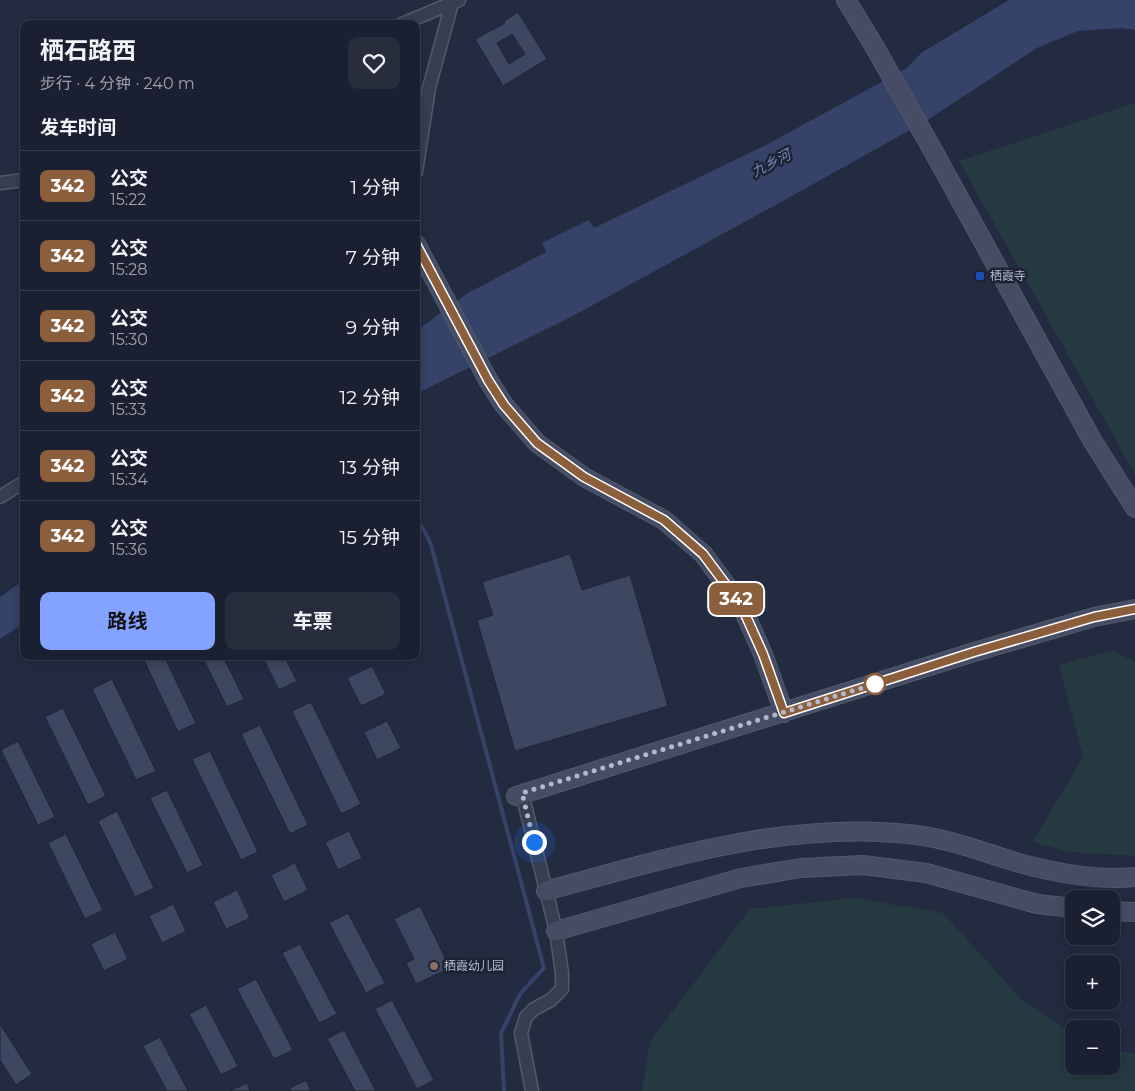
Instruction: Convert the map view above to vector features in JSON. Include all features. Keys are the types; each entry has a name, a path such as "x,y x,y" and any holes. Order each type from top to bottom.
{"street":[{"path":"846,0 936,156 1092,440 1135,508"},
{"path":"411,20 456,1"},
{"path":"420,146 429,88 456,1"},
{"path":"0,183 20,180"},
{"path":"420,252 488,380 504,405 537,443 584,477 664,520 703,554 741,605 763,654 784,713"},
{"path":"0,497 20,484"},
{"path":"532,1091 522,1033 526,1017 534,1009 551,1000 562,989 562,973 556,931 519,795 974,652 1094,617 1135,609"},
{"path":"546,891 648,863 716,847 781,836 830,832 879,831 920,836 958,843 1020,863 1076,875 1119,879 1135,877"},
{"path":"556,931 741,878 801,868 854,865 926,873 1037,904 1065,907"},
{"path":"1120,911 1135,912"}],"shaded area":[{"path":"1135,103 1135,474 959,161"},
{"path":"1113,650 1135,662 1135,856 1070,852 1033,842 1083,757 1059,665"},
{"path":"853,898 943,913 1021,999 1065,1029 1065,1075 1120,1075 1120,1051 1135,1053 1135,1091 642,1091 650,1041 750,909"}],"water":[{"name":"九乡河","path":"1009,0 1135,0 1135,30 1122,28 1078,31 1037,48 926,121 792,196 569,318 420,392 420,328 468,293 546,252 542,243 589,220 594,228 766,145 907,68 921,53"},
{"path":"20,583 20,626 0,639 0,597"}],"building":[{"path":"518,12 547,59 503,86 475,39 505,23 504,21","holes":["512,34 525,54 509,64 497,43"]},
{"path":"570,554 582,590 630,575 668,706 515,751 477,620 493,615 482,582"},
{"path":"144,660 166,660 196,723 178,732"},
{"path":"204,660 225,660 244,699 227,707"},
{"path":"264,660 286,660 297,681 279,690"},
{"path":"372,666 386,694 361,706 347,678"},
{"path":"112,679 156,771 136,780 92,689"},
{"path":"311,702 361,804 341,814 292,711"},
{"path":"63,708 106,796 88,805 45,717"},
{"path":"387,721 401,748 377,760 364,732"},
{"path":"260,725 308,825 290,834 241,734"},
{"path":"18,741 55,817 38,825 1,750"},
{"path":"210,751 258,852 241,860 192,759"},
{"path":"167,790 203,865 187,873 150,798"},
{"path":"117,811 154,888 135,897 98,821"},
{"path":"349,831 362,858 338,870 325,842"},
{"path":"66,834 103,910 85,919 48,843"},
{"path":"295,863 308,890 284,902 271,875"},
{"path":"237,890 250,918 226,929 213,902"},
{"path":"173,904 186,931 162,943 149,916"},
{"path":"420,906 450,968 416,984 406,963 414,959 394,919"},
{"path":"348,913 385,983 366,993 329,923"},
{"path":"115,932 128,959 104,971 91,944"},
{"path":"300,944 337,1014 319,1023 282,953"},
{"path":"256,979 293,1050 274,1059 237,989"},
{"path":"392,1000 434,1080 417,1089 375,1009"},
{"path":"206,1005 238,1066 221,1075 189,1014"},
{"path":"0,1024 32,1074 16,1085 0,1060"},
{"path":"344,1030 376,1091 355,1091 327,1039"},
{"path":"160,1037 188,1091 167,1091 143,1046"},
{"path":"306,1080 311,1091 291,1091 290,1088"},
{"path":"247,1083 250,1091 230,1091"}],"waterway":[{"path":"420,525 431,545 544,968 520,994 501,1033 504,1091"}],"bus line":[{"name":"342","path":"420,252 488,380 504,405 537,443 584,477 664,520 703,554 741,605 763,654 784,713 974,652 1094,617 1135,609"}],"place":[{"name":"栖霞寺","path":"980,276"},
{"name":"栖霞幼儿园","path":"434,966"}],"route":[{"path":"534,842 522,793 875,684"}]}
